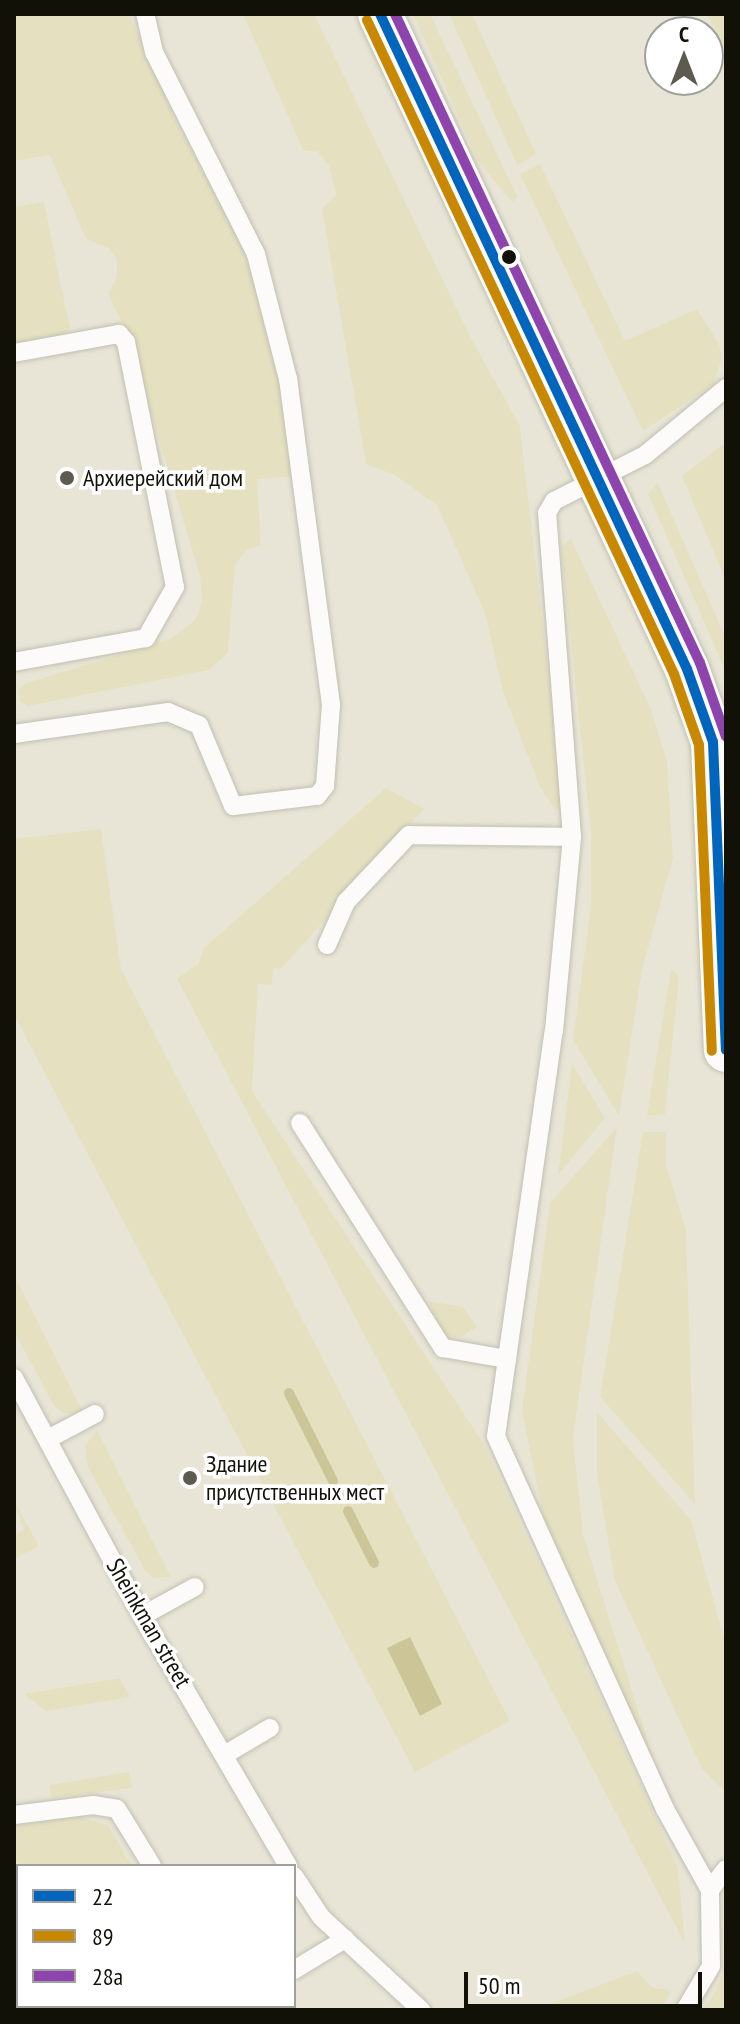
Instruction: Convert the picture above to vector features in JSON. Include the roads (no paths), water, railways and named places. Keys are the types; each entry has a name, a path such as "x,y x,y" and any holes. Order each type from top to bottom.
{"main road":[{"path":"380,14 687,669 722,766 726,1050"}],"lane":[{"path":"14,734 168,712 199,725 233,806 317,796 325,786 331,705 288,379 256,254 154,52 145,14"},
{"path":"14,353 119,334 126,342 175,587 146,638 14,662"},
{"path":"685,2010 711,1966 710,1890 665,1809 496,1436 554,1031 572,837 547,513 554,501 645,455 726,388"},
{"path":"327,945 346,902 409,835 572,837"},
{"path":"300,1123 443,1348 507,1359"},
{"name":"Sheinkman street","path":"14,1378 142,1616 226,1754 287,1864"},
{"path":"48,1439 95,1414"},
{"path":"142,1616 195,1587"},
{"path":"226,1754 270,1728"},
{"path":"14,1815 93,1805 117,1809 151,1864"},
{"path":"710,1890 726,1869"},
{"path":"296,1879 321,1917 421,2010"},
{"path":"296,1969 345,1939"}],"waterway":[{"path":"289,1393 333,1481"},
{"path":"348,1511 374,1563"}],"place":[{"name":"Архиерейский дом","path":"67,478"},
{"name":"Здание присутственных мест","path":"190,1478"}]}
